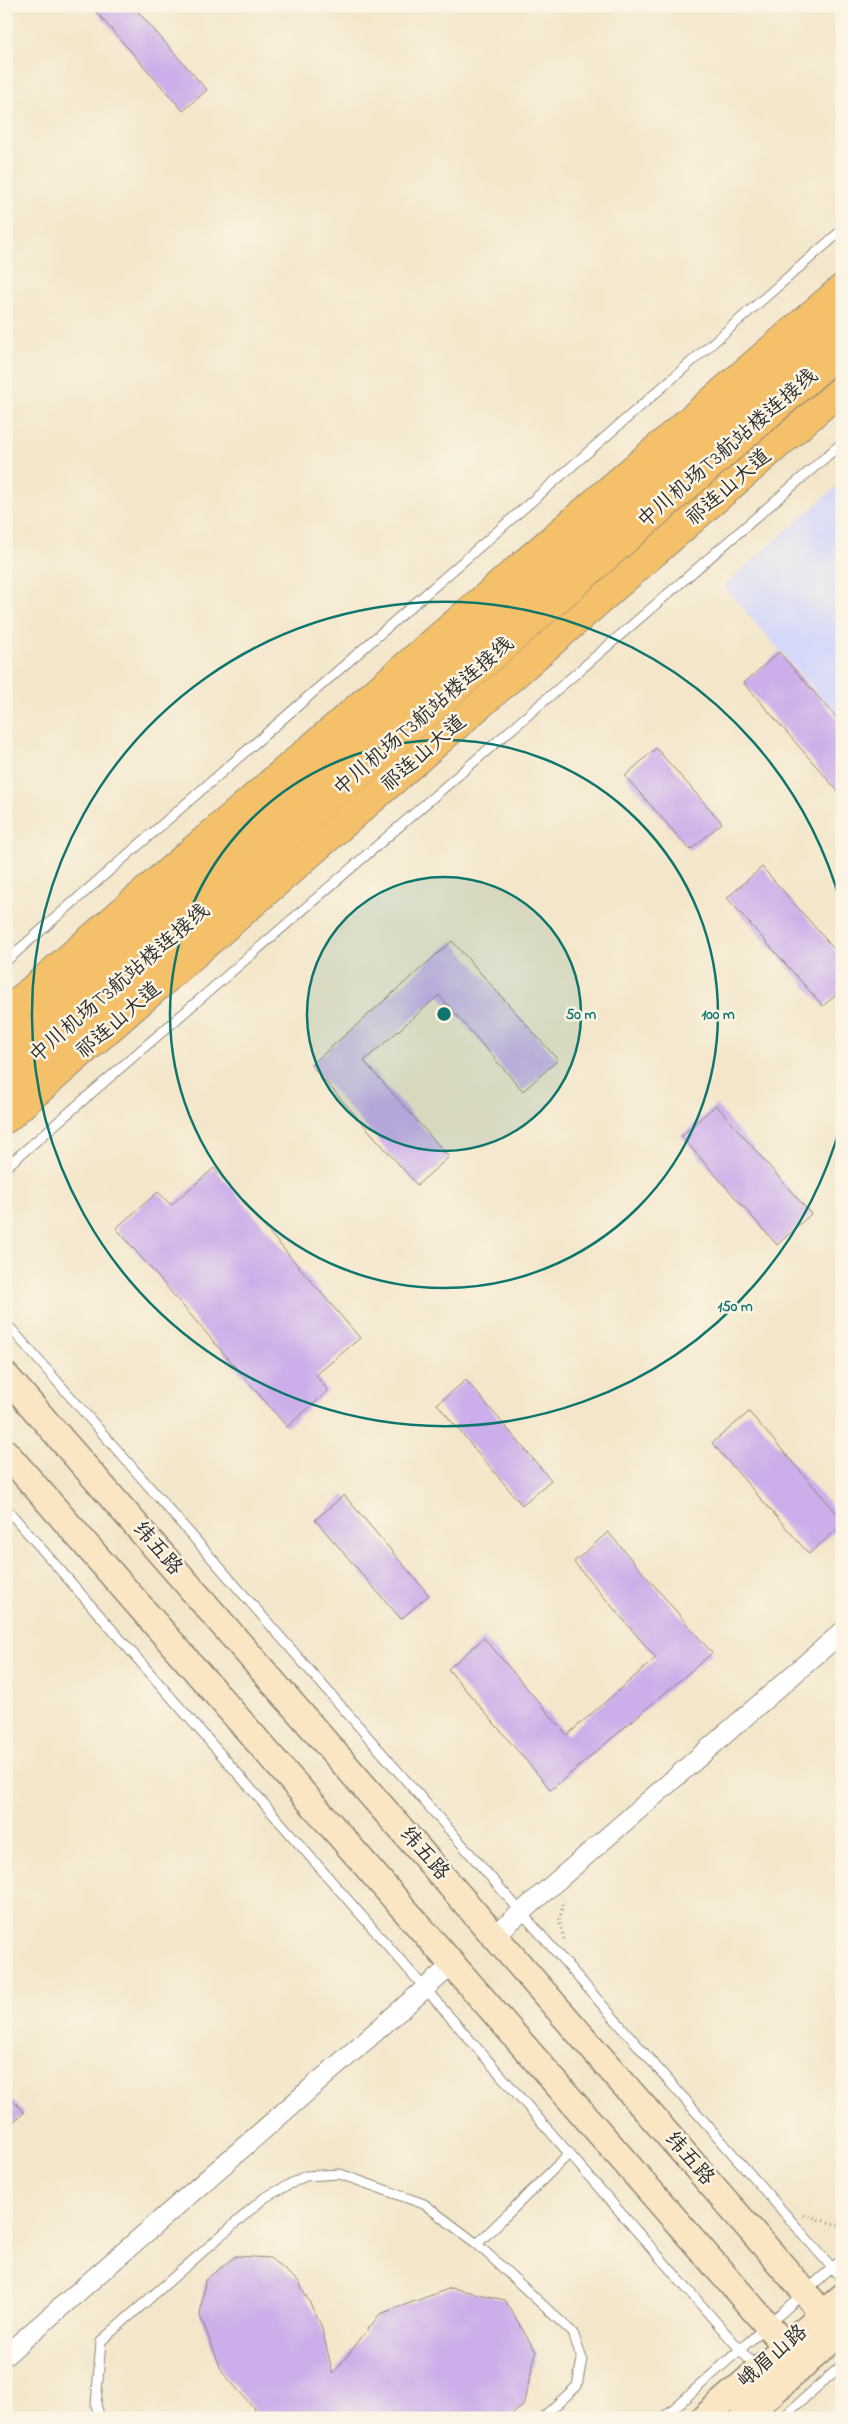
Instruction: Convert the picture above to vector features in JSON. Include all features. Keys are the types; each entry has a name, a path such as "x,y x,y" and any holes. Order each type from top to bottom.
{"main road":[{"path":"6,1012 842,288"},
{"name":"中川机场T3航站楼连接线","path":"6,1048 842,315"},
{"name":"中川机场T3航站楼连接线","path":"6,1083 842,350"},
{"name":"祁连山大道","path":"6,1119 842,389"}],"street":[{"name":"纬五路","path":"6,1376 840,2333"},
{"path":"6,1453 803,2366"},
{"path":"495,1935 842,1632"},
{"path":"6,2355 453,1964"},
{"name":"峨眉山路","path":"704,2418 842,2297"},
{"name":"峨眉山路","path":"744,2418 840,2333"}],"lane":[{"path":"6,961 842,230"},
{"path":"6,1167 842,443"},
{"path":"6,1323 842,2280"},
{"path":"6,1508 758,2370"},
{"path":"477,2244 570,2153"},
{"path":"100,2418 96,2405 101,2341 264,2198 305,2176 340,2174 424,2204 477,2244 573,2333 582,2359 577,2386 542,2418"},
{"path":"663,2418 842,2259"},
{"path":"782,2418 842,2365"}],"path":[{"path":"565,1897 559,1921 567,1948"},
{"path":"800,2210 806,2216 842,2226"}],"shaded area":[{"path":"842,482 842,721 723,586"}],"building":[{"path":"91,6 133,6 207,90 183,111"},
{"path":"779,652 842,724 842,796 744,683"},
{"path":"656,748 722,823 690,850 625,776"},
{"path":"762,867 842,958 842,990 823,1006 727,898"},
{"path":"452,941 558,1060 523,1091 439,995 364,1061 449,1157 417,1185 311,1065"},
{"path":"716,1105 811,1214 777,1245 681,1136"},
{"path":"214,1168 360,1338 316,1375 328,1391 287,1427 116,1228 158,1192 171,1205"},
{"path":"466,1380 551,1480 522,1505 437,1404"},
{"path":"749,1412 842,1519 842,1525 809,1554 712,1443"},
{"path":"344,1495 429,1595 401,1619 315,1520"},
{"path":"608,1532 712,1653 551,1790 448,1669 484,1638 567,1735 656,1658 574,1562"},
{"path":"6,2092 24,2113 6,2128"},
{"path":"236,2256 270,2258 299,2282 321,2325 333,2374 380,2314 451,2288 505,2300 536,2352 523,2406 507,2418 253,2418 254,2408 222,2372 200,2316 205,2280"}]}
